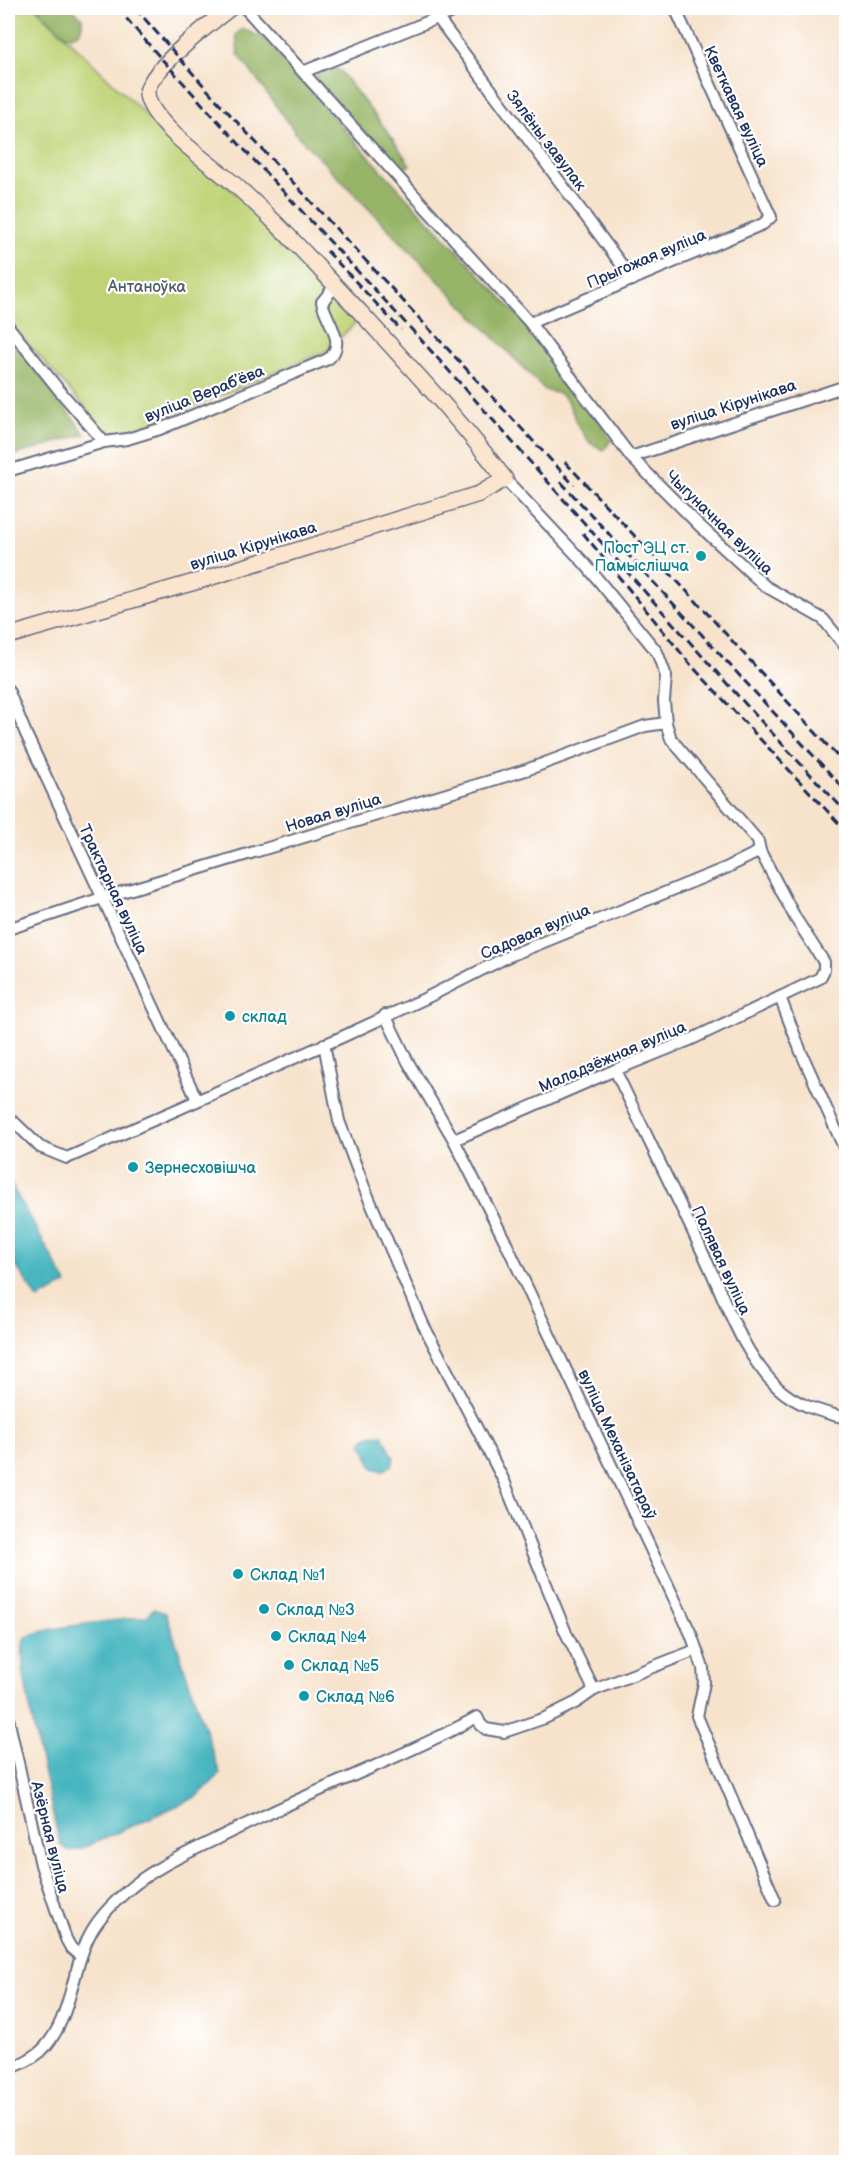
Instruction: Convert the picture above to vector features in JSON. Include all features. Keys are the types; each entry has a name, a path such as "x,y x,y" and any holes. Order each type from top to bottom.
{"street":[{"path":"230,8 176,53 152,78 147,94 150,105 162,123 252,200 335,286 475,440 505,479 586,565 657,652 666,676 664,701 666,723 671,739 748,828 758,841 760,851"},
{"name":"Чыгуначная вуліца","path":"245,8 530,323 631,457 701,527 765,586 823,619 846,647"},
{"path":"303,72 462,8"},
{"name":"Кветкавая вуліца","path":"675,8 771,217"},
{"name":"Зялёны завулак","path":"437,17 633,280"},
{"name":"Прыгожая вуліца","path":"530,323 763,224 771,217"},
{"name":"вуліца Верабʼёва","path":"8,471 104,442 127,439 160,429 328,359 336,352 338,341 322,302 335,286"},
{"path":"8,326 104,442"},
{"name":"вуліца Кірунікава","path":"631,457 846,386"},
{"name":"вуліца Кірунікава","path":"8,636 205,579 461,499 489,489 505,479"},
{"name":"Трактарная вуліца","path":"8,690 197,1100"},
{"name":"Новая вуліца","path":"8,929 102,898 526,770 645,726 666,723"},
{"name":"Маладзёжная вуліца","path":"454,1140 692,1039 820,978 824,970 824,962 796,919 760,851"},
{"name":"Садовая вуліца","path":"8,1120 14,1122 40,1147 67,1158 424,999 509,956 726,868 760,851"},
{"path":"780,996 801,1052 846,1152"},
{"name":"вуліца Механізатараў","path":"386,1015 408,1062 454,1140 516,1262 691,1634 703,1668 704,1683 697,1716 775,1900"},
{"path":"324,1044 339,1121 364,1187 423,1324 504,1481 566,1633 594,1690"},
{"name":"Палявая вуліца","path":"615,1070 734,1323 763,1371 791,1398 816,1410 846,1418"},
{"path":"8,2069 39,2053 51,2039 64,2010 81,1956 98,1921 113,1903 145,1878 189,1853 289,1803 446,1734 477,1716 481,1725 486,1729 504,1732 545,1718 577,1702 594,1690 696,1650"},
{"name":"Азёрная вуліца","path":"8,1718 44,1876 66,1939 71,1948 81,1956"}],"green space":[{"name":"Антаноўка","path":"8,8 36,8 148,117 251,207 359,319 327,351 113,439 8,321"},
{"path":"37,8 70,8 82,17 79,33 71,36 65,35"},
{"path":"243,29 264,38 375,163 493,288 544,346 591,408 611,440 604,450 590,443 577,424 568,401 560,394 545,390 298,136 238,54 236,34"},
{"path":"328,67 340,71 390,135 410,165 401,171 398,170 316,79 318,71"},
{"path":"8,334 85,434 8,457"}],"water":[{"path":"8,1179 67,1284 38,1299 8,1254"},
{"path":"383,1435 394,1458 392,1465 383,1471 373,1468 362,1443 366,1438"},
{"path":"153,1609 166,1613 220,1774 200,1794 190,1800 80,1849 69,1851 61,1845 58,1835 36,1736 24,1671 24,1639 61,1628 144,1617 148,1616"}],"railway":[{"path":"118,8 204,106 412,330 736,693 846,812"},
{"path":"135,8 212,95 574,485"},
{"path":"327,251 401,330"},
{"path":"565,462 846,766"},
{"path":"561,482 846,791"},
{"path":"583,533 691,665 846,831"}],"place":[{"name":"Пост ЭЦ ст. Памыслішча","path":"701,556"},
{"name":"склад","path":"230,1016"},
{"name":"Зернесховішча","path":"133,1167"},
{"name":"Склад №1","path":"238,1574"},
{"name":"Склад №3","path":"264,1609"},
{"name":"Склад №4","path":"276,1636"},
{"name":"Склад №5","path":"289,1665"},
{"name":"Склад №6","path":"304,1696"}]}
